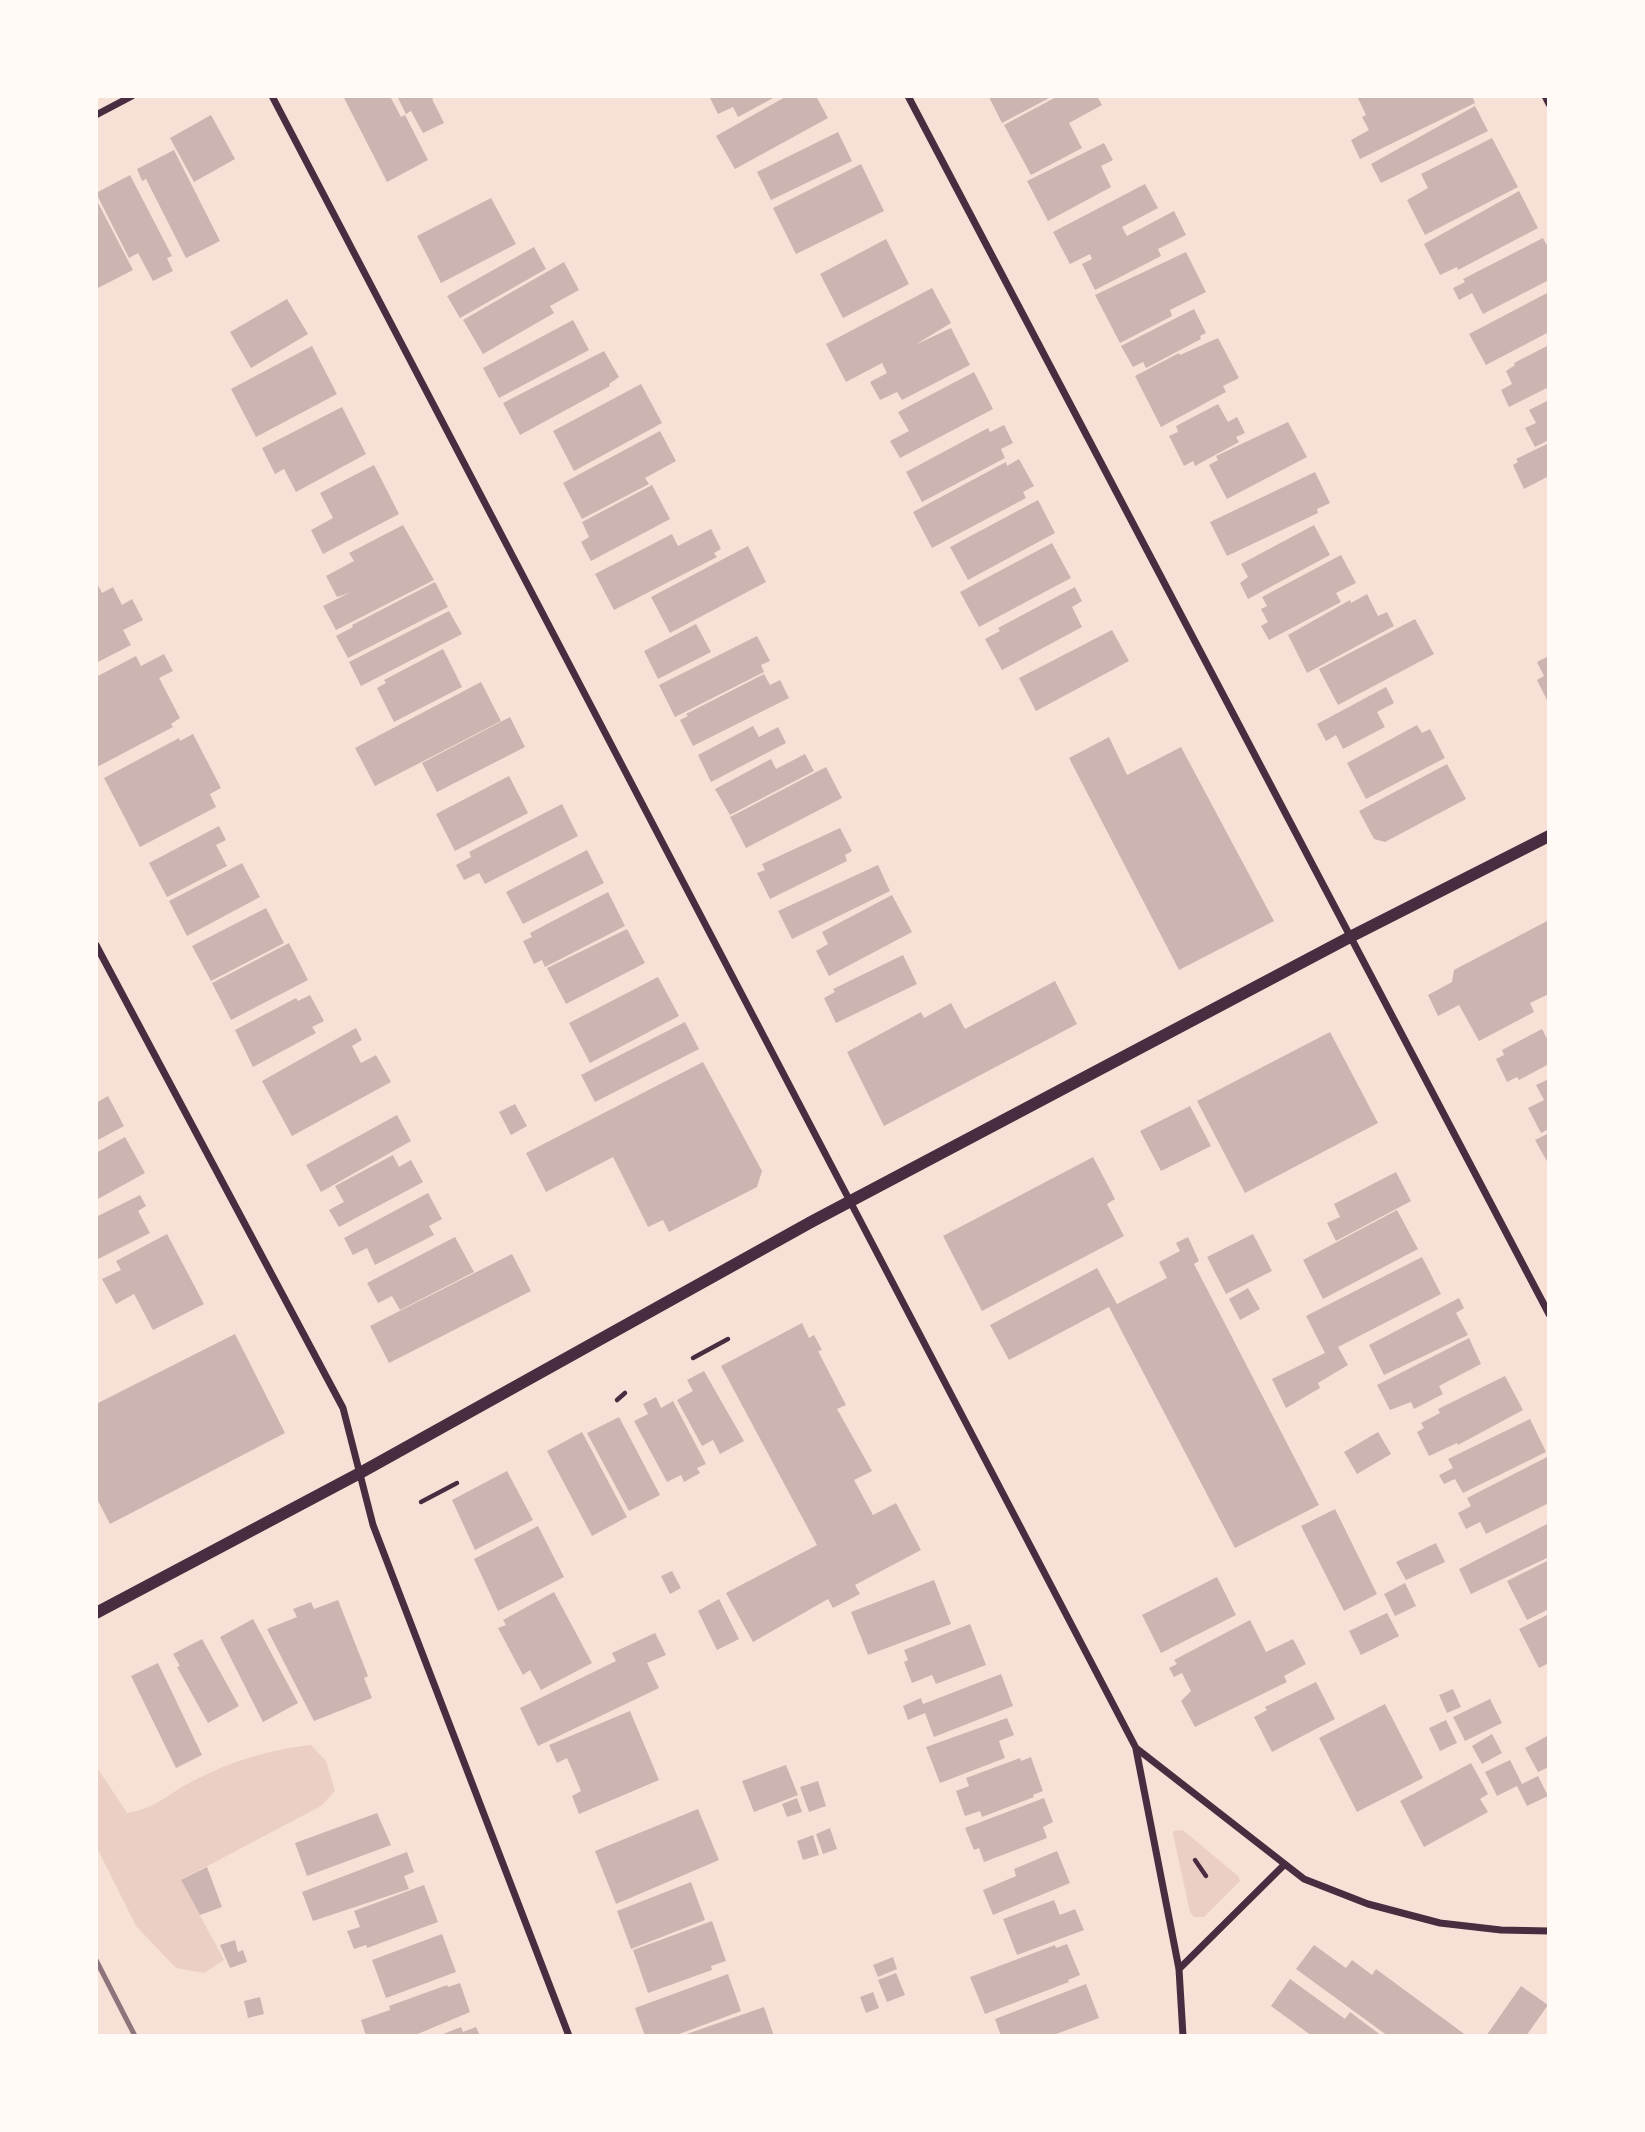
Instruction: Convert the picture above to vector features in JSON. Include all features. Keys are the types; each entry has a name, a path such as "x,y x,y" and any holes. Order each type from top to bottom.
{"street":[{"path":"96,115 132,96"},
{"path":"272,96 853,1201 1136,1748 1179,1969 1183,2036"},
{"path":"908,96 1549,1314"},
{"path":"1545,96 1549,104"},
{"path":"96,1614 360,1473 853,1201 1350,937 1549,836"},
{"path":"96,945 343,1408 373,1525 569,2036"},
{"path":"1136,1748 1304,1879 1356,1899 1440,1923 1501,1930 1549,1931"},
{"path":"1179,1969 1284,1866"}],"path":[{"path":"694,1358 728,1339"},
{"path":"617,1400 625,1393"},
{"path":"421,1502 457,1483"},
{"path":"1195,1860 1206,1876"},
{"path":"1193,1870 1202,1869"}],"shaded area":[{"path":"311,1745 326,1761 335,1791 321,1806 181,1880 224,1960 204,1973 176,1968 136,1926 96,1846 96,1766 127,1813 154,1804 220,1768 265,1753"},
{"path":"1183,1830 1238,1876 1240,1881 1204,1917 1194,1917 1190,1912 1173,1834 1174,1831"}],"building":[{"path":"343,96 390,96 401,117 405,115 428,160 387,182"},
{"path":"397,96 438,96 432,99 444,123 423,133 411,111 406,114"},
{"path":"709,96 777,96 738,117 733,107 718,114"},
{"path":"787,96 816,96 828,118 735,169 716,136"},
{"path":"1053,96 1002,123 989,97"},
{"path":"1058,96 1097,96 1102,105 1069,123 1082,148 1031,175 1004,125"},
{"path":"1357,96 1472,96 1475,103 1360,159 1351,140 1369,130 1362,117 1366,115"},
{"path":"1475,106 1488,131 1381,183 1371,164"},
{"path":"211,115 235,159 194,182 170,138"},
{"path":"838,132 852,161 771,200 757,172"},
{"path":"1492,138 1518,187 1425,235 1407,200 1428,188 1421,174"},
{"path":"1104,143 1113,160 1101,166 1111,187 1048,221 1027,181"},
{"path":"174,150 220,241 186,258 146,179 142,181 137,169"},
{"path":"861,164 884,211 796,254 773,208"},
{"path":"130,175 172,256 167,258 173,271 153,281 138,253 129,258 96,193"},
{"path":"1145,184 1158,208 1122,227 1127,236 1174,211 1186,235 1158,249 1161,256 1095,290 1082,264 1092,259 1090,254 1070,264 1053,232"},
{"path":"1519,191 1538,228 1458,270 1457,267 1440,275 1424,244"},
{"path":"491,198 516,244 441,283 417,236"},
{"path":"96,199 133,270 96,289"},
{"path":"1543,238 1549,249 1549,280 1483,314 1472,293 1459,300 1453,288 1465,282 1463,279"},
{"path":"886,239 909,284 843,318 820,274"},
{"path":"534,247 546,269 460,318 447,296"},
{"path":"1186,252 1206,292 1170,310 1172,316 1120,343 1095,295"},
{"path":"564,262 579,290 550,306 554,313 483,354 463,320"},
{"path":"932,288 951,323 915,345 951,328 970,365 902,400 897,392 880,400 870,382 887,373 882,363 846,382 826,344"},
{"path":"1549,292 1549,332 1486,365 1469,334"},
{"path":"287,299 308,334 251,368 230,332"},
{"path":"1194,309 1206,333 1200,336 1201,339 1146,368 1143,362 1133,367 1121,346"},
{"path":"573,320 589,350 499,398 483,368"},
{"path":"1218,338 1239,378 1223,386 1226,392 1161,427 1135,376 1179,353 1180,355"},
{"path":"1549,345 1549,387 1509,407 1501,390 1512,384 1506,371 1515,365 1514,363"},
{"path":"312,346 337,394 256,437 231,389"},
{"path":"604,351 619,377 609,384 610,386 520,435 503,403"},
{"path":"974,372 993,409 900,458 890,441 909,431 898,412"},
{"path":"641,384 662,423 574,471 553,431"},
{"path":"1549,400 1549,440 1535,447 1525,428 1536,423 1529,410"},
{"path":"1218,404 1228,422 1237,417 1245,433 1236,437 1239,442 1195,466 1193,461 1184,466 1169,436 1178,432 1176,426"},
{"path":"342,407 366,454 296,492 284,469 275,474 262,448"},
{"path":"1288,422 1307,457 1227,499 1209,465 1218,460 1216,456"},
{"path":"1004,425 1013,443 1001,449 1005,458 922,502 906,472 988,428 990,432"},
{"path":"660,431 676,461 645,478 649,484 582,519 563,483"},
{"path":"1549,443 1549,476 1524,489 1513,465 1518,462 1516,459"},
{"path":"1019,459 1034,486 1023,492 1026,498 932,548 913,512 1006,462 1007,466"},
{"path":"374,465 399,514 323,554 311,530 333,518 320,493"},
{"path":"1315,472 1330,503 1317,509 1318,513 1227,556 1210,522"},
{"path":"652,485 670,519 591,561 581,542 589,537 582,522"},
{"path":"1038,500 1055,533 968,580 950,547"},
{"path":"403,525 434,580 336,630 323,606 349,593 337,597 326,576 354,561 349,553"},
{"path":"1314,525 1330,555 1248,599 1240,583 1248,577 1241,564"},
{"path":"711,529 721,549 714,553 717,557 614,610 595,574 672,534 678,546"},
{"path":"1052,543 1071,578 979,627 960,592"},
{"path":"748,546 766,582 670,633 651,597"},
{"path":"1341,555 1356,583 1336,593 1341,602 1269,640 1261,626 1268,622 1261,609 1267,606 1262,597"},
{"path":"96,581 102,593 113,587 122,605 132,599 143,620 123,630 131,645 96,663"},
{"path":"435,582 448,607 348,658 336,636"},
{"path":"1075,587 1082,601 1072,607 1082,627 1002,670 985,639 1000,631 998,628"},
{"path":"1367,594 1378,616 1387,612 1394,626 1307,673 1288,635 1350,600 1351,603"},
{"path":"449,611 462,634 361,686 349,662"},
{"path":"1415,619 1434,654 1338,705 1319,669"},
{"path":"696,624 711,652 658,679 644,651"},
{"path":"1112,630 1129,661 1036,711 1019,678"},
{"path":"757,636 770,661 761,665 764,672 675,717 659,685"},
{"path":"443,649 462,687 394,722 377,688 386,683 384,680"},
{"path":"164,654 173,671 159,678 180,718 171,724 173,727 97,767 96,677 136,656 141,666"},
{"path":"1549,656 1549,704 1537,680 1544,676 1537,662"},
{"path":"764,674 770,685 780,680 789,698 693,746 680,720 688,716 686,714"},
{"path":"481,682 501,721 375,786 355,748"},
{"path":"1386,687 1394,703 1377,712 1385,727 1343,749 1336,735 1326,741 1317,724"},
{"path":"510,717 525,747 437,792 422,763"},
{"path":"1417,725 1422,733 1430,729 1445,758 1366,799 1347,763"},
{"path":"753,726 759,737 778,727 786,743 711,782 698,755"},
{"path":"193,734 221,788 210,794 216,807 140,847 104,778 179,738 180,741"},
{"path":"1109,737 1127,775 1181,747 1274,921 1179,970 1069,758"},
{"path":"805,754 814,771 730,815 715,789 771,759 776,769"},
{"path":"1447,764 1466,799 1385,842 1374,839 1359,811"},
{"path":"826,767 842,798 746,848 730,817"},
{"path":"509,776 528,813 455,851 436,814"},
{"path":"562,804 578,836 485,884 479,873 464,880 456,865 471,857 469,852"},
{"path":"219,826 226,840 216,845 227,866 167,897 149,863"},
{"path":"840,828 852,851 845,855 847,861 770,899 757,873 765,870 762,864"},
{"path":"587,850 604,883 523,924 506,892"},
{"path":"242,863 260,897 187,936 169,901"},
{"path":"878,865 890,891 792,939 778,911"},
{"path":"608,892 625,926 545,967 542,960 534,964 523,941 532,937 530,933"},
{"path":"892,895 912,932 829,976 816,951 828,944 822,932"},
{"path":"266,908 284,943 211,981 192,946"},
{"path":"1549,920 1549,994 1530,1003 1534,1012 1479,1041 1459,1005 1438,1016 1428,995 1452,982 1454,970"},
{"path":"627,929 645,963 566,1004 547,968"},
{"path":"289,943 308,980 231,1020 212,983"},
{"path":"903,955 917,984 836,1023 824,998 835,992 833,989"},
{"path":"658,977 679,1016 590,1063 569,1023"},
{"path":"1055,981 1077,1024 884,1126 847,1052 921,1012 924,1018 951,1003 965,1029"},
{"path":"310,995 324,1021 312,1027 316,1033 253,1067 235,1030 296,998 298,1001"},
{"path":"685,1022 699,1049 595,1102 581,1075"},
{"path":"356,1028 362,1040 352,1046 361,1063 376,1055 391,1082 292,1136 262,1081"},
{"path":"1542,1029 1549,1042 1549,1064 1519,1080 1517,1077 1507,1082 1496,1059 1504,1055 1502,1050"},
{"path":"1330,1032 1378,1123 1245,1193 1197,1101"},
{"path":"703,1062 762,1171 757,1187 669,1232 663,1220 648,1227 613,1157 546,1192 526,1153"},
{"path":"1549,1079 1549,1129 1541,1133 1528,1108 1544,1100 1536,1085"},
{"path":"108,1096 124,1126 96,1141 96,1103"},
{"path":"515,1104 527,1126 511,1135 499,1112"},
{"path":"1190,1106 1211,1146 1161,1171 1140,1131"},
{"path":"397,1115 411,1141 321,1192 306,1165"},
{"path":"1549,1133 1549,1165 1535,1140"},
{"path":"125,1137 145,1173 96,1200 96,1153"},
{"path":"393,1155 399,1167 411,1160 423,1182 339,1227 329,1210 344,1202 335,1186"},
{"path":"1093,1157 1115,1199 1107,1204 1124,1236 982,1311 943,1236"},
{"path":"1396,1172 1411,1201 1336,1241 1327,1223 1340,1217 1334,1204"},
{"path":"428,1193 442,1219 429,1226 434,1235 375,1265 367,1248 353,1255 344,1238"},
{"path":"140,1195 146,1206 138,1211 150,1233 96,1260 96,1217"},
{"path":"1397,1210 1418,1249 1323,1299 1303,1260"},
{"path":"167,1234 204,1304 153,1330 134,1294 116,1304 102,1279 121,1270 116,1261"},
{"path":"1253,1234 1272,1271 1226,1294 1207,1257"},
{"path":"455,1237 474,1272 400,1310 392,1296 378,1303 367,1283"},
{"path":"1188,1237 1199,1261 1194,1264 1319,1505 1235,1548 1109,1307 1009,1360 990,1325 1097,1268 1117,1304 1167,1278 1159,1262 1180,1251 1176,1243"},
{"path":"512,1254 531,1291 389,1363 370,1326"},
{"path":"1422,1257 1441,1294 1338,1347 1348,1365 1318,1383 1320,1388 1286,1408 1272,1379 1325,1353 1306,1316"},
{"path":"1248,1288 1260,1309 1240,1320 1229,1299"},
{"path":"1459,1298 1464,1308 1456,1313 1468,1335 1384,1375 1369,1345"},
{"path":"802,1323 809,1338 814,1335 822,1350 818,1351 846,1405 837,1409 872,1471 854,1480 873,1515 896,1503 921,1550 855,1585 860,1594 833,1608 828,1599 753,1642 726,1593 817,1545 721,1366"},
{"path":"235,1334 285,1433 110,1524 96,1497 96,1404"},
{"path":"1469,1338 1481,1364 1439,1386 1443,1394 1414,1409 1411,1402 1390,1410 1377,1385"},
{"path":"704,1371 744,1441 720,1454 713,1440 702,1446 677,1400 693,1391 687,1380"},
{"path":"1505,1376 1523,1410 1458,1445 1457,1443 1429,1456 1417,1432 1424,1428 1421,1423 1440,1413 1438,1409"},
{"path":"656,1397 661,1408 673,1401 706,1464 697,1468 700,1473 684,1482 681,1475 667,1482 634,1421 648,1414 643,1404"},
{"path":"619,1417 660,1495 629,1511 587,1433"},
{"path":"1530,1419 1546,1452 1463,1493 1455,1479 1444,1484 1439,1475 1453,1468 1448,1459"},
{"path":"582,1432 627,1517 592,1536 547,1451"},
{"path":"1378,1432 1391,1454 1357,1474 1344,1452"},
{"path":"1549,1456 1549,1503 1486,1534 1480,1522 1466,1529 1458,1513 1471,1506 1467,1498"},
{"path":"507,1471 533,1520 475,1550 452,1500"},
{"path":"1335,1509 1377,1594 1344,1611 1301,1526"},
{"path":"1549,1523 1549,1557 1471,1594 1459,1569"},
{"path":"538,1526 564,1577 498,1611 474,1559"},
{"path":"1436,1543 1445,1562 1406,1580 1396,1562"},
{"path":"1549,1560 1549,1609 1527,1620 1507,1581"},
{"path":"672,1571 681,1588 670,1594 661,1576"},
{"path":"1217,1577 1236,1615 1161,1653 1142,1615"},
{"path":"934,1580 951,1624 868,1655 851,1612"},
{"path":"1405,1583 1416,1606 1395,1616 1384,1594"},
{"path":"554,1592 592,1663 541,1690 530,1670 523,1675 498,1628 506,1625 503,1620"},
{"path":"719,1599 739,1639 717,1650 698,1611"},
{"path":"338,1600 368,1676 364,1678 372,1698 314,1721 267,1629 297,1617 293,1609 311,1602 314,1609"},
{"path":"1387,1613 1399,1636 1361,1655 1349,1631"},
{"path":"1549,1614 1549,1663 1539,1668 1519,1629"},
{"path":"253,1619 298,1703 263,1722 220,1637"},
{"path":"1250,1620 1266,1652 1293,1639 1306,1664 1284,1676 1287,1682 1195,1727 1181,1701 1191,1691 1182,1673 1174,1677 1169,1668 1177,1664 1174,1660"},
{"path":"970,1624 986,1665 936,1684 932,1675 912,1683 904,1662 908,1660 904,1650"},
{"path":"655,1633 666,1655 647,1663 659,1688 538,1746 520,1708 616,1661 612,1653"},
{"path":"202,1639 239,1706 208,1723 177,1667 180,1666 173,1654"},
{"path":"158,1663 202,1755 176,1768 131,1676"},
{"path":"1001,1674 1013,1706 934,1737 925,1713 908,1720 903,1706 921,1698 923,1704"},
{"path":"1316,1682 1335,1719 1272,1752 1254,1717 1267,1710 1265,1707"},
{"path":"1453,1689 1461,1707 1447,1713 1439,1695"},
{"path":"1490,1699 1502,1723 1465,1741 1453,1717"},
{"path":"1385,1704 1423,1778 1357,1812 1319,1738"},
{"path":"630,1711 659,1780 579,1814 572,1796 581,1791 574,1774 567,1758 557,1763 549,1745"},
{"path":"1007,1718 1014,1735 999,1741 1005,1758 940,1783 926,1747"},
{"path":"1446,1720 1457,1743 1440,1751 1429,1728"},
{"path":"1492,1734 1502,1753 1482,1764 1472,1746"},
{"path":"1549,1735 1549,1767 1538,1772 1525,1748"},
{"path":"1031,1757 1043,1791 982,1817 980,1811 965,1816 956,1791 969,1786 966,1778 1020,1758 1021,1761"},
{"path":"1510,1760 1522,1784 1538,1776 1548,1796 1527,1806 1517,1786 1497,1796 1485,1772"},
{"path":"1471,1763 1488,1794 1480,1799 1488,1812 1424,1847 1400,1801"},
{"path":"786,1765 798,1795 754,1812 742,1781"},
{"path":"818,1781 826,1806 809,1812 800,1787"},
{"path":"797,1798 802,1812 787,1817 782,1804"},
{"path":"1044,1798 1053,1822 1043,1827 1047,1838 984,1862 979,1848 974,1850 965,1828"},
{"path":"698,1809 719,1860 616,1904 595,1851"},
{"path":"377,1813 391,1845 307,1876 295,1843"},
{"path":"830,1828 837,1849 823,1854 816,1834"},
{"path":"813,1835 819,1855 803,1860 797,1841"},
{"path":"1057,1851 1070,1883 993,1915 983,1890 1016,1876 1014,1869"},
{"path":"407,1852 414,1872 404,1876 409,1889 313,1921 302,1892"},
{"path":"207,1867 222,1907 200,1915 181,1880"},
{"path":"691,1882 705,1920 631,1949 617,1911"},
{"path":"424,1885 438,1922 367,1948 366,1945 354,1949 347,1931 360,1927 354,1911"},
{"path":"1054,1900 1060,1915 1075,1909 1084,1930 1017,1955 1003,1919"},
{"path":"712,1921 726,1961 711,1966 712,1970 648,1993 633,1950"},
{"path":"442,1934 456,1972 386,1998 372,1960"},
{"path":"235,1940 238,1952 243,1950 247,1962 230,1968 220,1945"},
{"path":"1067,1944 1080,1975 1068,1980 1069,1982 985,2014 970,1977 1055,1945 1056,1948"},
{"path":"1314,1945 1346,1968 1352,1960 1372,1975 1376,1969 1467,2036 1388,2036 1296,1969"},
{"path":"893,1957 897,1969 878,1977 873,1965"},
{"path":"896,1973 905,1995 887,2002 878,1980"},
{"path":"728,1974 741,2011 674,2036 645,2036 635,2008"},
{"path":"1290,1979 1345,2019 1350,2012 1382,2036 1312,2036 1271,2006"},
{"path":"460,1983 470,2012 413,2036 366,2036 361,2020 390,2010 389,2006 447,1985 448,1987"},
{"path":"1086,1984 1099,2018 1051,2036 1001,2036 995,2019"},
{"path":"1521,1986 1548,2005 1526,2036 1486,2036"},
{"path":"873,1992 879,2008 866,2013 860,1997"},
{"path":"260,1997 264,2014 248,2018 244,2001"},
{"path":"764,2007 774,2036 684,2036 684,2035"},
{"path":"461,2027 463,2032 476,2027 480,2036 438,2036"}],"railway":[{"path":"96,1960 135,2036"}]}
